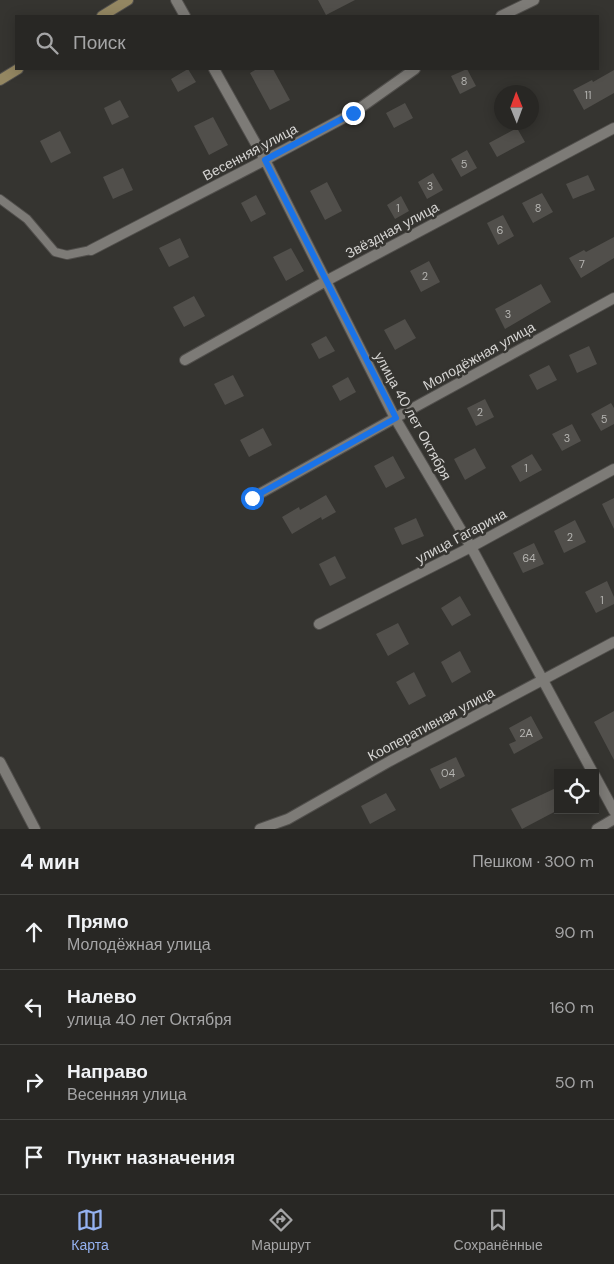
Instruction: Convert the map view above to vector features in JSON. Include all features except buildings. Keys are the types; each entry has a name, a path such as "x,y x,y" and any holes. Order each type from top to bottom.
{"main road":[{"path":"104,15 128,0"},
{"path":"0,80 16,70"}],"street":[{"path":"176,0 184,15"},
{"path":"503,15 534,0"},
{"name":"улица 40 лет Октября","path":"215,70 265,160 396,418 471,547 591,769"},
{"name":"Весенняя улица","path":"91,250 353,113 414,70"},
{"name":"Звёздная улица","path":"185,360 326,281 614,128"},
{"name":"Молодёжная улица","path":"252,498 614,298"},
{"name":"улица Гагарина","path":"319,624 471,547 614,469"},
{"name":"Кооперативная улица","path":"260,829 288,819 390,761 614,642"},
{"path":"0,762 35,829"},
{"name":"улица 40 лет Октября","path":"599,783 614,811"},
{"path":"596,829 614,819"}],"lane":[{"path":"0,199 27,219 55,252 67,256 91,250"}],"route":[{"path":"252,498 396,418 265,160 353,113"}]}
